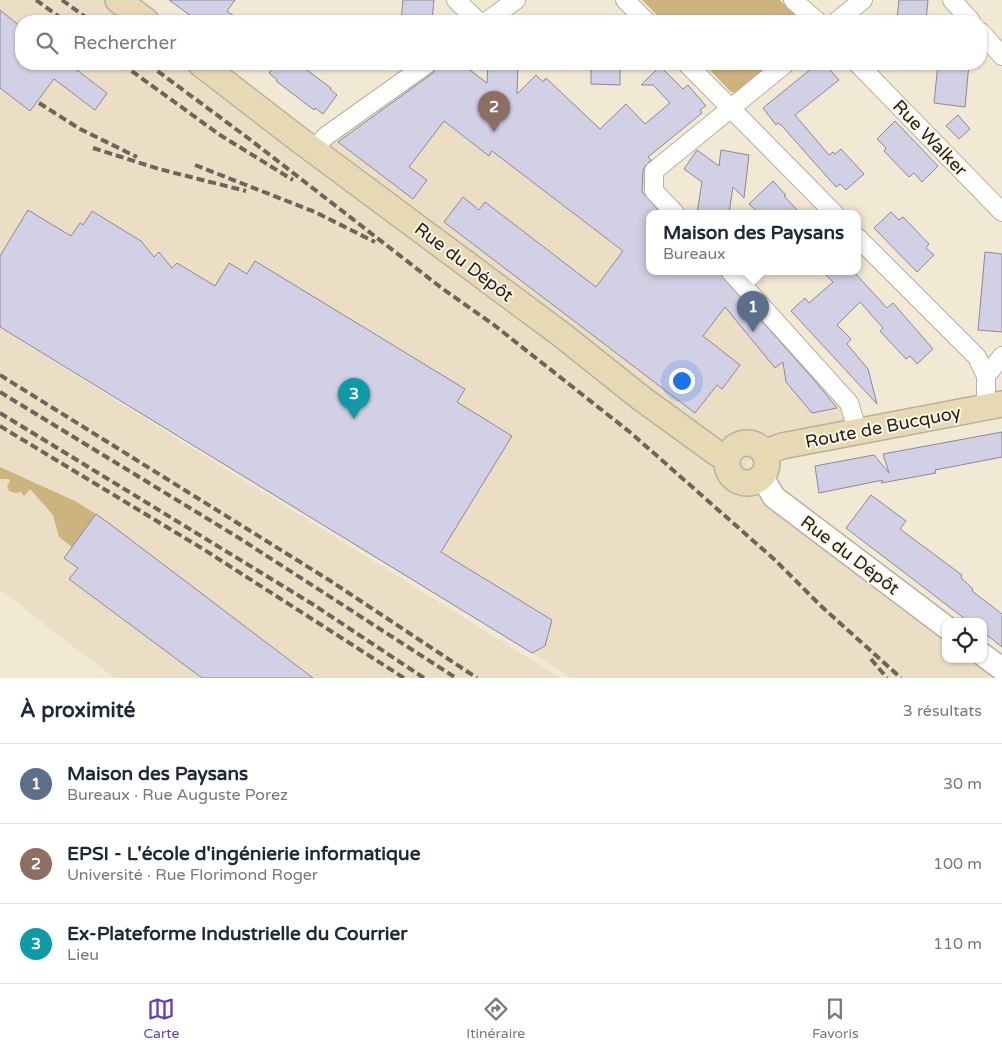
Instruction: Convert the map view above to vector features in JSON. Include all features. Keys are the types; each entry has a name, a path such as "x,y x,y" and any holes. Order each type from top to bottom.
{"main road":[{"path":"118,0 138,15"},
{"name":"Rue du Dépôt","path":"209,70 562,335 641,398 718,454 728,456"},
{"name":"Route de Bucquoy","path":"763,465 782,446 996,406"},
{"path":"745,443 756,445 763,465 752,483 740,482 734,479 728,468 728,456 735,447 745,443"}],"street":[{"path":"456,0 472,15"},
{"path":"495,15 516,0"},
{"path":"625,0 640,15"},
{"path":"793,0 810,15"},
{"path":"844,15 863,0"},
{"path":"952,0 966,15"},
{"path":"987,39 1002,56"},
{"path":"314,149 326,136 419,70"},
{"path":"693,70 831,210"},
{"path":"672,210 654,191 654,171 778,70"},
{"name":"Rue Walker","path":"864,70 1002,212"},
{"path":"861,241 976,358 986,376 986,395 996,406"},
{"path":"734,275 849,403 858,432"},
{"path":"986,376 1002,356"},
{"name":"Rue du Dépôt","path":"763,465 774,498 942,624"},
{"path":"987,658 1002,669"}],"shaded area":[{"path":"0,0 118,0 138,15 15,15 15,70 209,70 314,149 419,70 451,70 513,117 541,81 546,78 645,172 673,210 646,210 646,275 734,275 849,403 858,432 764,453 746,463 942,624 942,663 987,663 1002,678 571,678 0,327"},
{"path":"642,0 780,0 795,15 657,15"},
{"path":"710,70 764,70 735,93 731,92"},
{"path":"0,328 561,678 115,678 0,590"},
{"path":"0,467 75,501 96,514 72,547 59,537 53,515 30,489 24,496 21,492 9,491 7,485 10,482 9,479 0,479"}],"building":[{"path":"169,0 235,0 227,11 233,15 190,15"},
{"path":"403,0 434,0 433,15 402,15"},
{"path":"899,0 928,0 927,15 897,15"},
{"path":"0,10 15,22 15,70 77,70 107,93 95,110 54,79 30,111 0,88"},
{"path":"271,70 307,70 331,88 337,95 323,114 315,108 314,110 276,81 269,73"},
{"path":"435,70 470,70 487,83 488,70 518,70 517,94 536,75 543,82 546,78 600,129 626,104 645,124 670,103 653,85 641,85 656,70 664,70 683,89 688,85 706,106 700,110 702,113 648,157 651,160 643,171 642,192 658,210 646,210 646,275 721,275 837,408 812,413 786,382 783,362 775,368 725,307 703,336 740,365 722,389 717,385 695,413 444,222 463,197 479,210 485,202 596,287 623,251 492,151 489,156 444,121 409,167 427,180 413,199 338,142"},
{"path":"591,70 620,70 620,85 591,84"},
{"path":"810,70 830,70 839,80 795,115 829,155 833,152 835,154 841,149 864,174 846,190 840,184 836,187 782,126 778,123 776,125 763,108"},
{"path":"937,70 968,70 965,107 934,103"},
{"path":"958,115 970,129 959,139 946,126"},
{"path":"895,121 938,166 922,182 914,173 909,177 884,151 886,148 877,139"},
{"path":"697,150 719,166 721,150 749,155 744,198 733,187 729,210 697,210 702,182 684,169"},
{"path":"773,181 797,210 756,210 749,204"},
{"path":"28,210 71,236 80,223 83,225 92,211 141,241 154,257 159,252 172,268 177,263 215,286 229,263 247,274 255,261 465,389 457,402 512,436 441,552 552,620 545,646 532,653 0,327 0,256"},
{"path":"891,212 899,220 903,217 929,244 926,248 934,255 917,272 874,228"},
{"path":"985,252 1002,254 1002,332 978,330"},
{"path":"826,275 857,275 887,308 893,303 933,349 917,364 910,356 906,359 880,331 883,328 860,302 837,325 851,339 847,344 868,369 877,404 791,311 805,298 809,303 833,282"},
{"path":"1002,432 1002,457 935,470 936,473 881,483 883,480 819,493 815,466 874,455 889,473 883,454"},
{"path":"871,495 906,521 900,529 962,575 961,578 973,589 972,591 1002,614 1002,647 987,635 987,618 964,618 846,528"},
{"path":"96,514 313,678 202,678 69,579 78,568 64,558"}],"railway":[{"path":"36,0 57,15"},
{"path":"62,0 83,15"},
{"path":"130,70 220,135 293,180"},
{"path":"156,70 248,138 443,289 494,325 631,433 775,560 821,606 901,678"},
{"path":"39,103 80,129 137,157"},
{"path":"93,148 159,169 246,191"},
{"path":"195,165 315,212 375,242"},
{"path":"0,375 329,580 477,678"},
{"path":"0,392 239,538 456,678"},
{"path":"0,413 314,605 424,678"},
{"path":"0,426 203,549 404,678"},
{"path":"871,659 887,678"}],"place":[{"name":"EPSI - L'école d'ingénierie informatique","path":"494,132"},
{"name":"Maison des Paysans","path":"753,332"},
{"name":"Ex-Plateforme Industrielle du Courrier","path":"354,419"}]}
